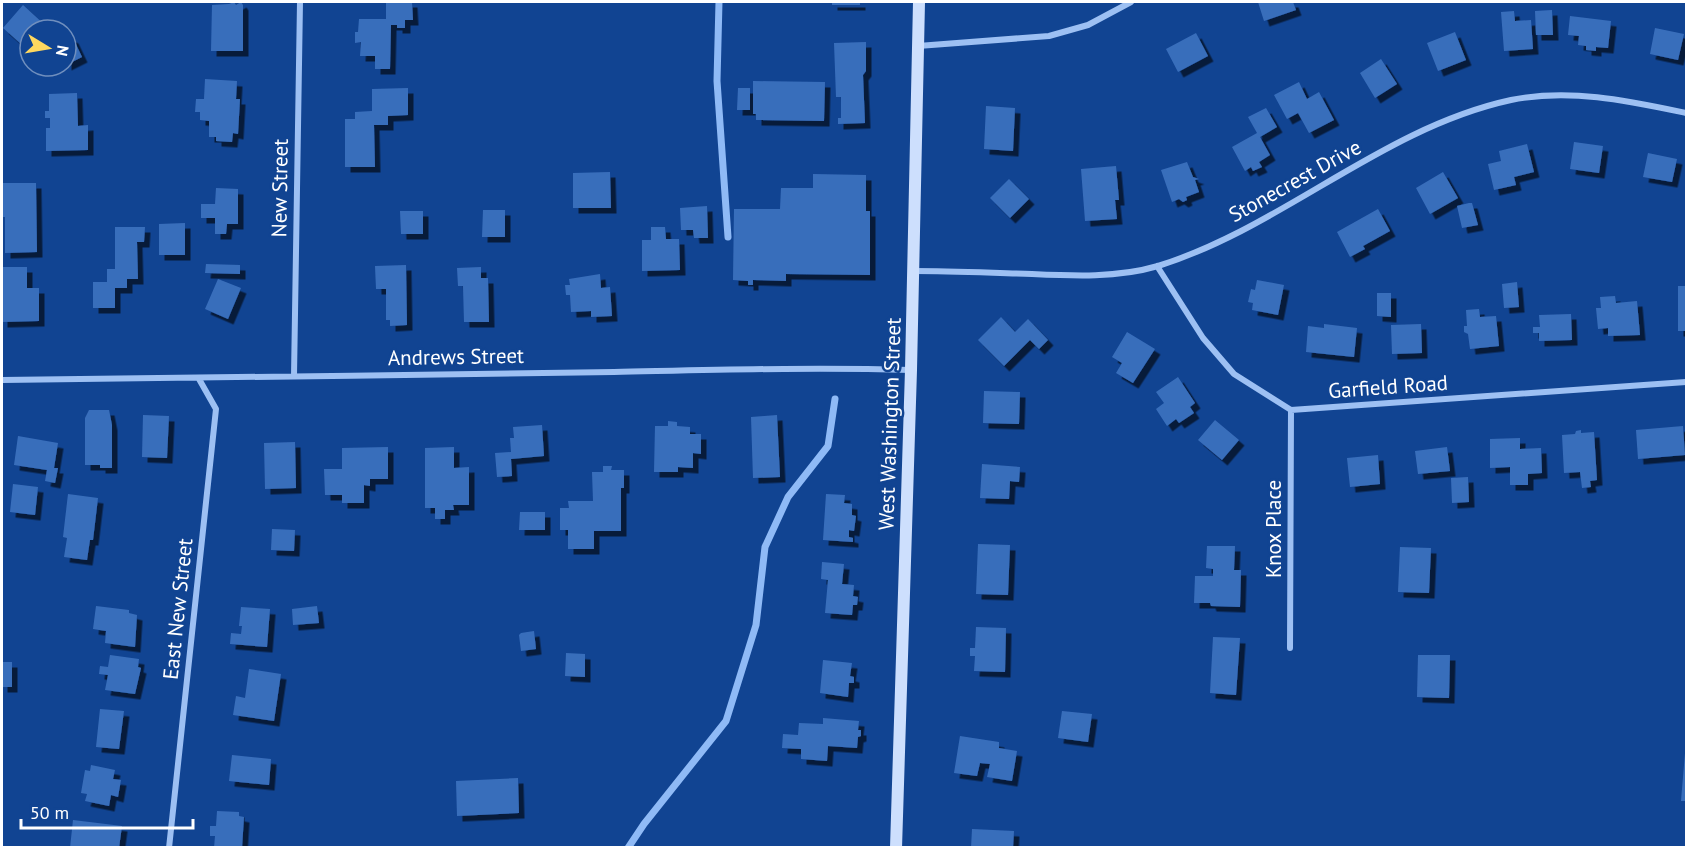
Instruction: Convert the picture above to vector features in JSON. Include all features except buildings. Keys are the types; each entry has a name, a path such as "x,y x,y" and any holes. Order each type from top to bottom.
{"main road":[{"name":"West Washington Street","path":"896,848 914,271 919,2"}],"street":[{"name":"New Street","path":"294,376 300,2"},
{"path":"918,46 1049,36 1088,25 1131,2"},
{"name":"Stonecrest Drive","path":"914,271 1081,276 1124,274 1157,266 1199,252 1268,218 1380,152 1453,118 1511,100 1554,96 1606,97 1686,113"},
{"path":"1157,266 1203,338 1234,374 1291,410"},
{"name":"Andrews Street","path":"2,380 911,370"},
{"name":"East New Street","path":"169,848 216,408 199,379"},
{"name":"Garfield Road","path":"1291,410 1686,382"},
{"name":"Knox Place","path":"1290,648 1291,410"}],"waterway":[{"path":"719,2 717,81 728,237"},
{"path":"628,848 644,824 726,721 756,625 765,547 788,497 828,446 835,399"}]}
